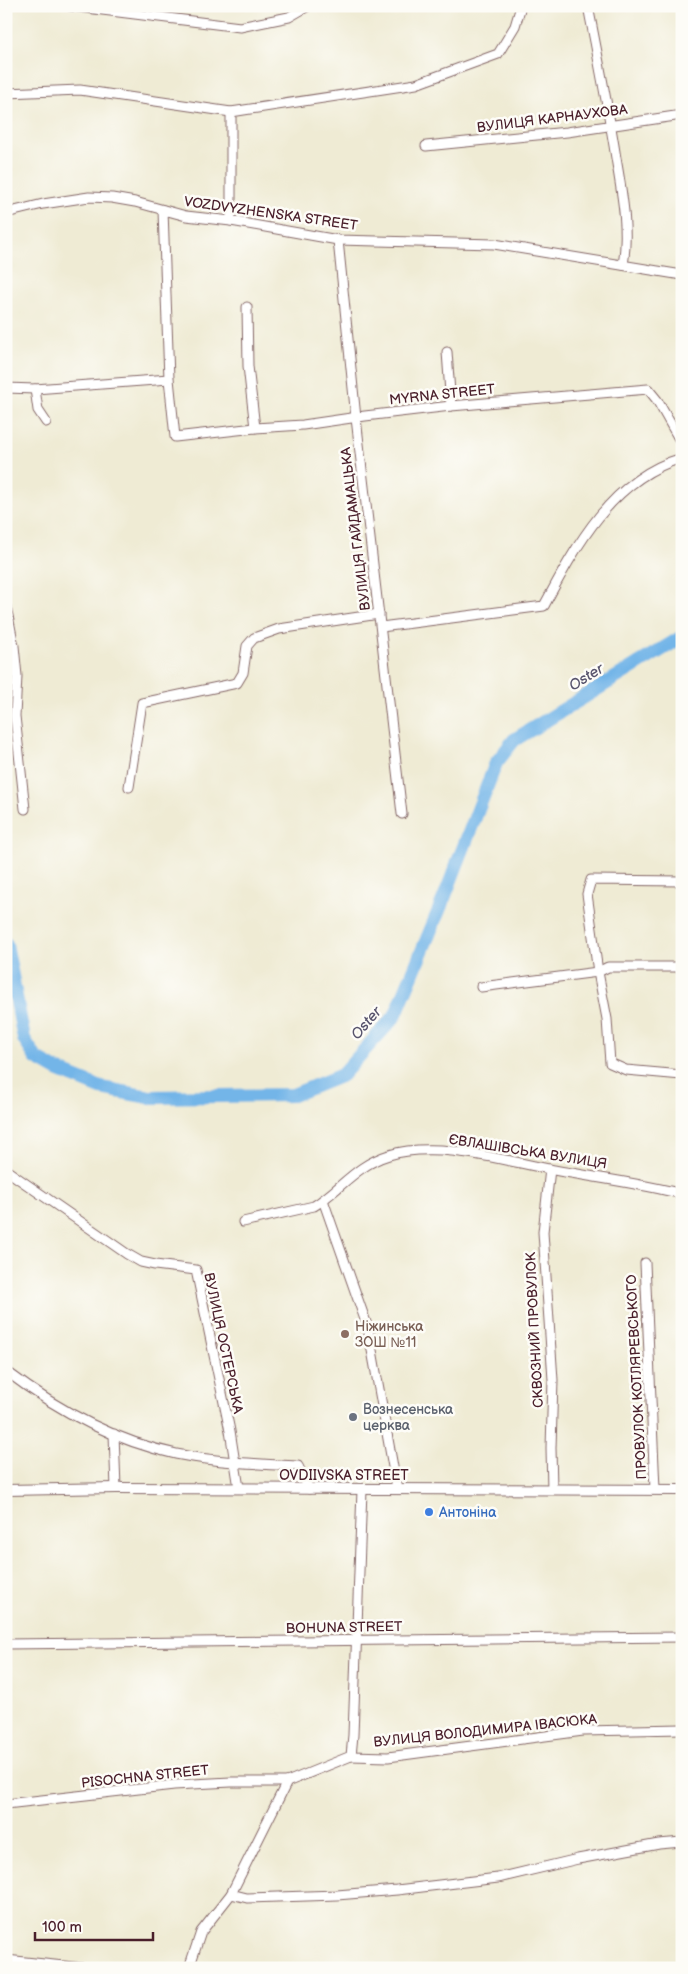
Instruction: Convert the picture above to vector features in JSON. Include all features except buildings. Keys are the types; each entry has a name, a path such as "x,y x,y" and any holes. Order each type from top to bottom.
{"main road":[{"name":"OVDIIVSKA STREET","path":"6,1490 239,1488 362,1490 397,1488 682,1490"}],"street":[{"path":"70,6 240,28 289,17 308,6"},
{"path":"6,93 80,90 231,112 416,84 498,54 515,26 521,6"},
{"path":"588,6 611,125 626,229 623,265"},
{"path":"231,112 231,221"},
{"name":"ВУЛИЦЯ КАРНАУХОВА","path":"426,146 567,132 682,115"},
{"name":"VOZDVYZHENSKA STREET","path":"6,212 88,196 128,200 186,216 231,221 338,240 494,244 682,275"},
{"path":"7,389 35,389 169,379 163,210"},
{"name":"ВУЛИЦЯ ГАЙДАМАЦЬКА","path":"338,240 356,418 402,814"},
{"path":"247,307 248,366 255,428"},
{"path":"447,352 451,406"},
{"name":"MYRNA STREET","path":"169,379 175,437 303,425 451,406 648,389 657,400 682,444"},
{"path":"35,389 38,410 46,422"},
{"path":"381,628 544,606 572,555 603,512 644,474 666,463 682,458"},
{"path":"6,606 14,646 17,676 15,716 25,809"},
{"path":"129,788 142,703 237,683 243,673 247,646 254,638 279,629 380,614"},
{"path":"682,881 591,880 587,894 607,1019 610,1063 626,1070 682,1075"},
{"path":"481,987 598,972 608,967 682,966"},
{"name":"ЄВЛАШІВСЬКА ВУЛИЦЯ","path":"243,1222 314,1206 350,1175 370,1163 388,1155 406,1151 465,1153 627,1181 682,1194"},
{"name":"СКВОЗНИЙ ПРОВУЛОК","path":"550,1169 543,1232 553,1380 550,1448 552,1489"},
{"name":"ВУЛИЦЯ ОСТЕРСЬКА","path":"6,1170 127,1254 148,1264 196,1270 239,1488"},
{"path":"323,1200 368,1328 397,1488"},
{"name":"ПРОВУЛОК КОТЛЯРЕВСЬКОГО","path":"645,1263 655,1489"},
{"path":"6,1371 33,1392 69,1412 136,1443 176,1454 235,1462 298,1466 309,1489"},
{"path":"114,1434 116,1488"},
{"path":"189,1968 201,1932 231,1894 288,1782 351,1756 362,1490"},
{"name":"BOHUNA STREET","path":"6,1644 682,1637"},
{"name":"ВУЛИЦЯ ВОЛОДИМИРА ІВАСЮКА","path":"351,1756 388,1757 583,1731 682,1730"},
{"name":"PISOCHNA STREET","path":"6,1804 174,1785 288,1782"},
{"path":"231,1894 247,1898 337,1895 397,1890 498,1878 596,1856 659,1844 682,1842"},
{"path":"6,1960 83,1968"}],"waterway":[{"name":"Oster","path":"6,944 24,1039 36,1058 57,1070 101,1088 149,1097 293,1095 342,1075 395,1016 444,898 496,763 514,740 682,637"}],"place":[{"name":"Ніжинська ЗОШ №11","path":"345,1334"},
{"name":"Вознесенська церква","path":"353,1417"},
{"name":"Антоніна","path":"429,1512"}]}
